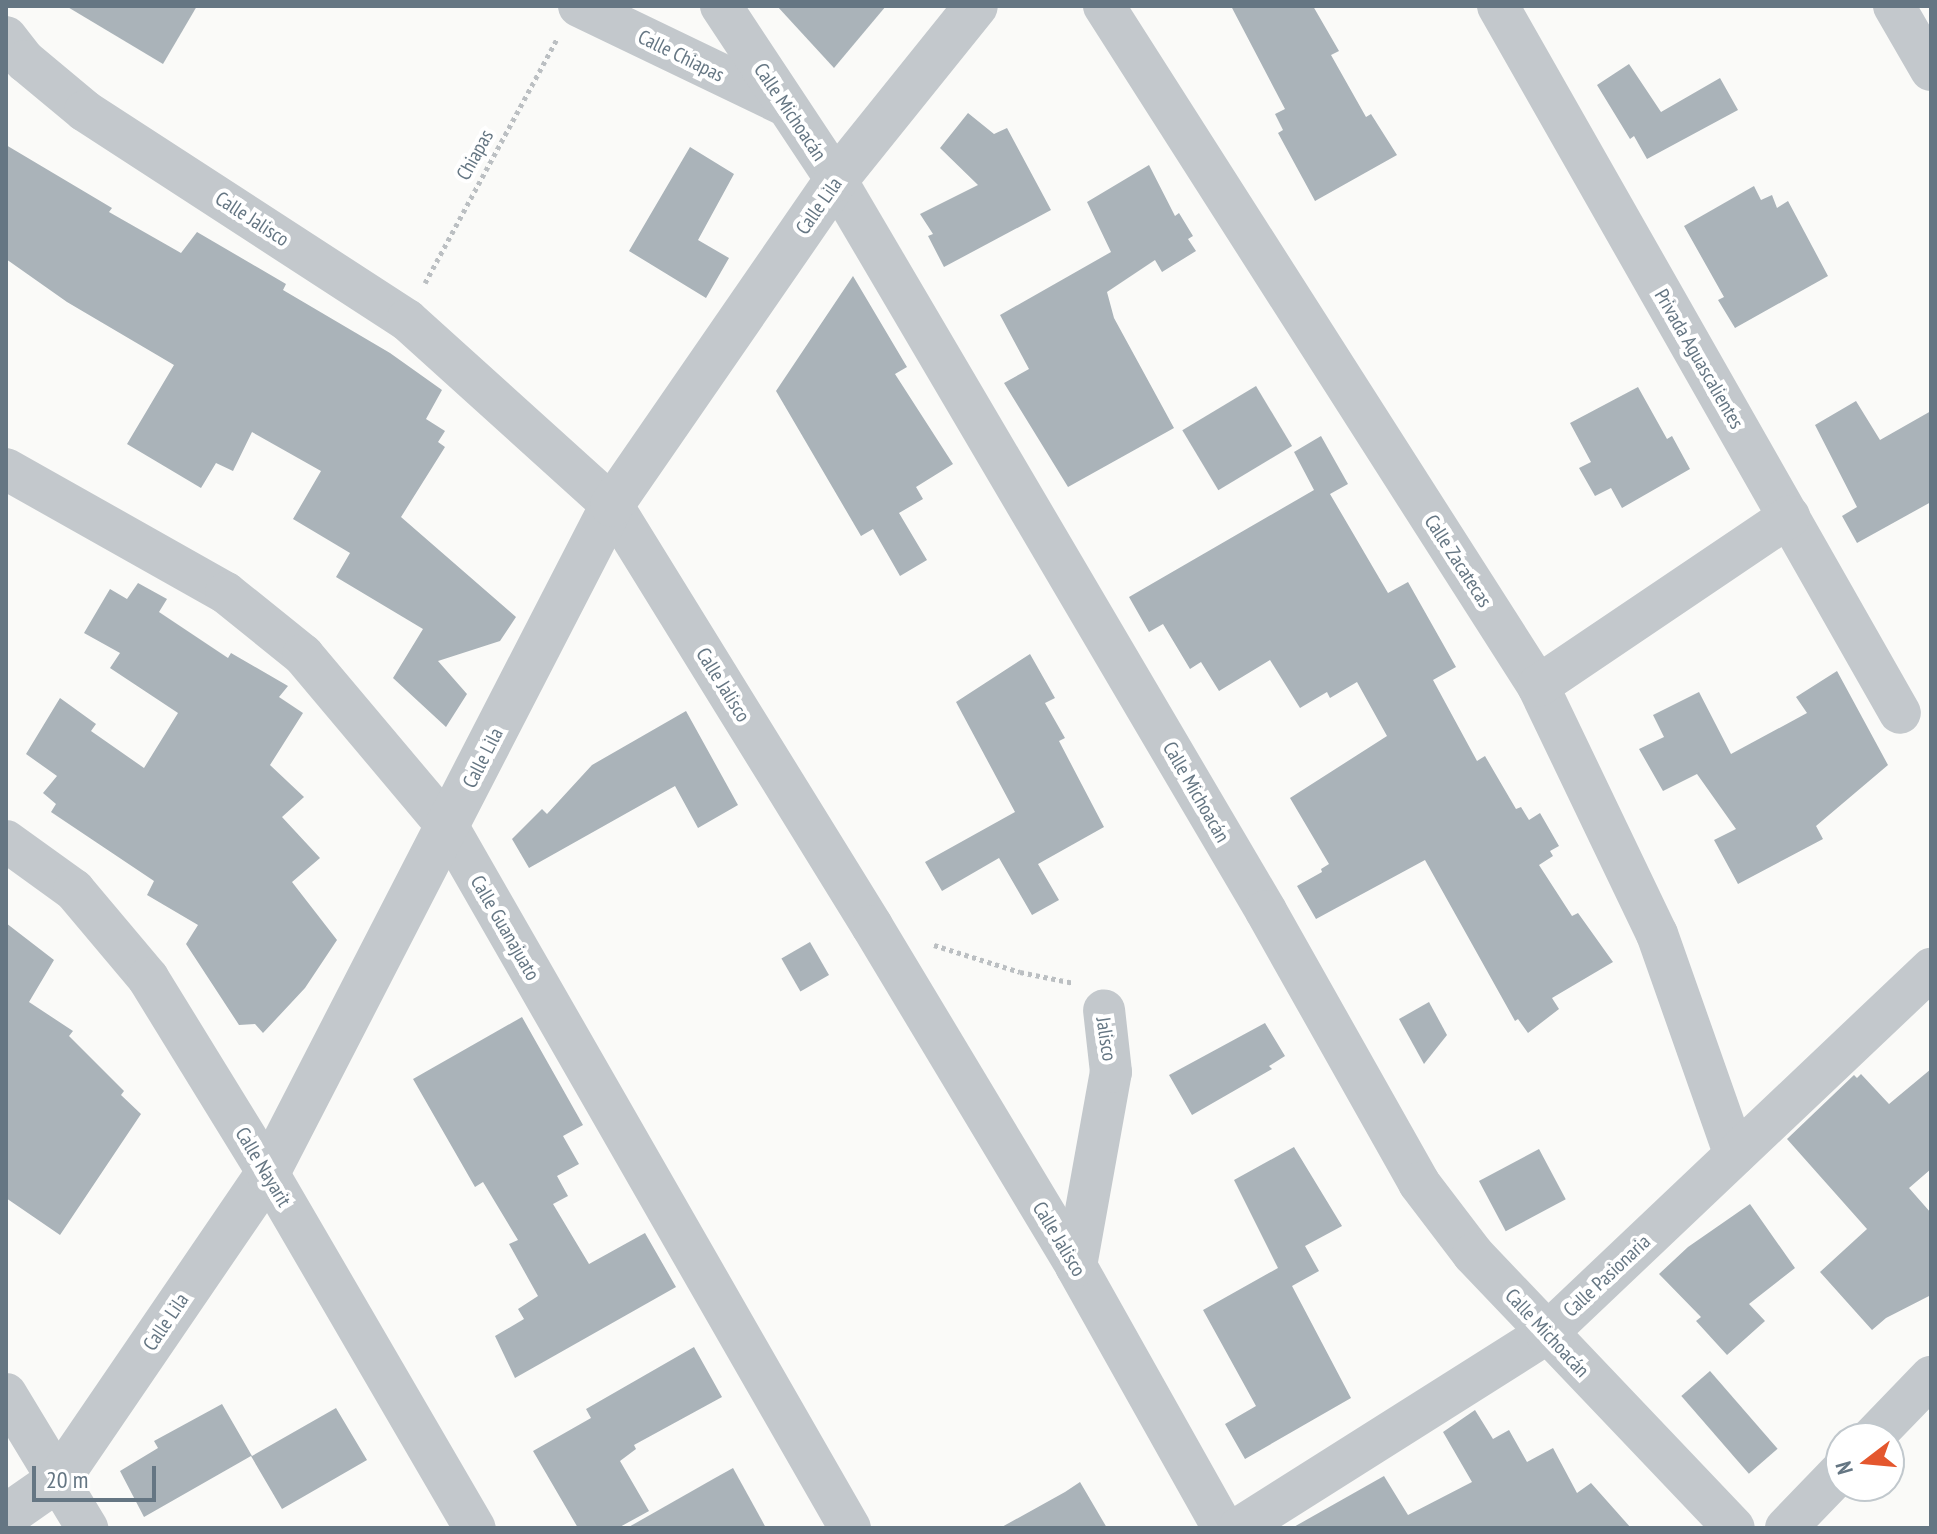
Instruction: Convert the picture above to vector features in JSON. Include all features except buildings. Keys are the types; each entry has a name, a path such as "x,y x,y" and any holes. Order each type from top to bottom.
{"street":[{"name":"Calle Michoacán","path":"721,6 836,180 1266,911 1419,1183 1473,1254 1546,1334 1734,1528"},
{"name":"Calle Lila","path":"6,1516 59,1479 268,1173 612,505 836,180 976,6"},
{"name":"Calle Zacatecas","path":"1104,6 1538,686 1657,934 1735,1155"},
{"name":"Privada Aguascalientes","path":"1498,6 1900,713"},
{"path":"1894,6 1931,70"},
{"name":"Calle Chiapas","path":"569,20 785,105"},
{"name":"Calle Jalisco","path":"6,37 25,61 85,111 407,320 612,505 872,926 1076,1266 1223,1528"},
{"name":"Calle Guanajuato","path":"6,469 226,593 248,610 303,655 448,827 850,1528"},
{"path":"1538,686 1789,517"},
{"name":"Calle Nayarit","path":"6,841 74,890 148,978 268,1173 475,1528"},
{"name":"Calle Pasionaria","path":"1239,1528 1546,1334 1931,969"},
{"name":"Jalisco","path":"1076,1266 1111,1072 1104,1010"},
{"path":"1887,1422 1931,1377"},
{"path":"6,1394 87,1528"},
{"path":"1786,1528 1825,1488"}],"path":[{"name":"Chiapas","path":"407,320 569,20"},
{"name":"Jalisco","path":"872,926 1020,972 1072,981 1104,1010"}]}
